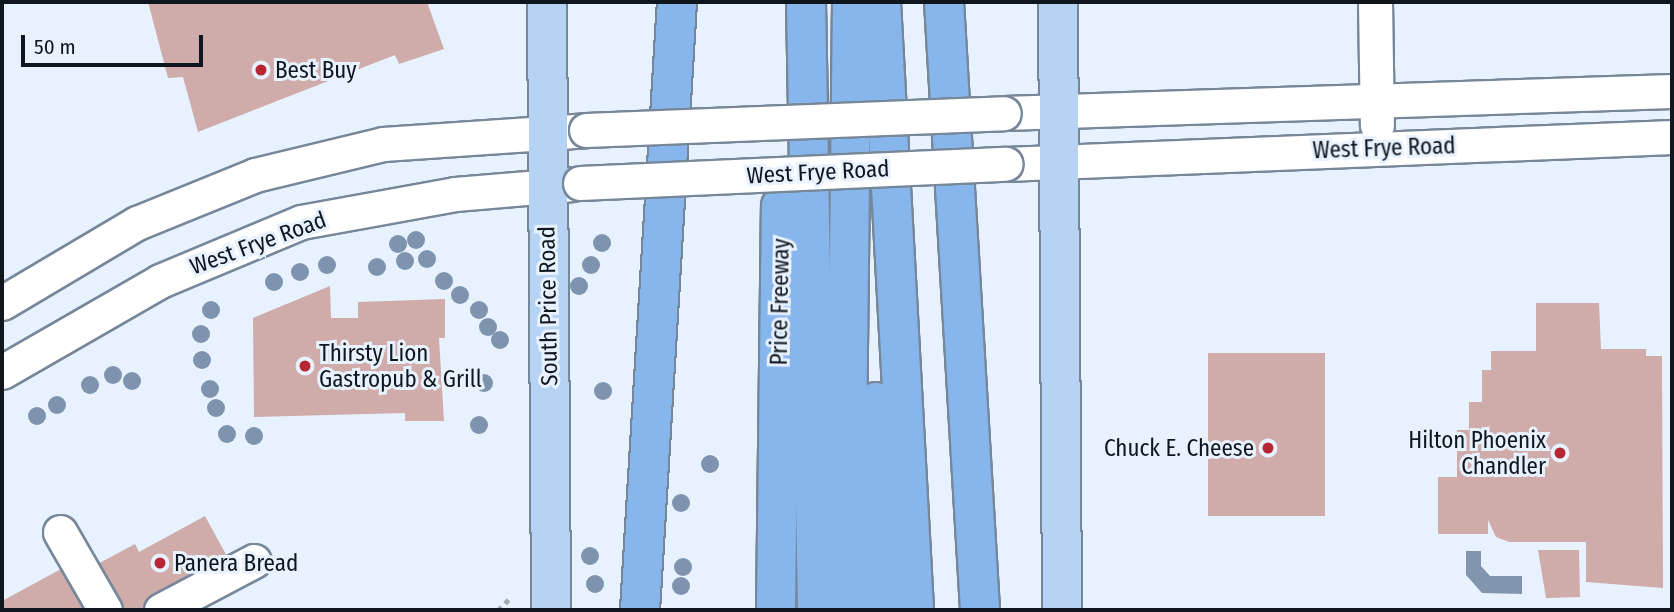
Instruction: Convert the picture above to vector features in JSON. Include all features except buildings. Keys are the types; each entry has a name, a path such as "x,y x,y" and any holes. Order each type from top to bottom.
{"highway":[{"path":"640,610 677,2"},
{"name":"Price Freeway","path":"775,608 784,2"},
{"path":"806,2 817,610"},
{"path":"845,610 852,2"},
{"path":"868,2 879,610"},
{"path":"881,2 914,610"},
{"path":"944,2 980,610"}],"main road":[{"name":"South Price Road","path":"547,2 544,132 563,184 551,610"},
{"path":"1058,2 1062,610"}],"street":[{"path":"1375,2 1378,148"},
{"name":"West Frye Road","path":"2,303 137,223 255,175 383,144 586,130 1672,91"},
{"name":"West Frye Road","path":"2,372 183,270 301,222 455,194 563,184 1672,137"},
{"path":"60,532 104,610"},
{"path":"161,610 254,561"}],"path":[{"path":"498,610 511,597"}],"water":[{"path":"1466,551 1481,551 1481,566 1490,576 1522,576 1522,594 1482,593 1466,575"}],"place":[{"name":"Best Buy","path":"261,70"},
{"name":"Thirsty Lion Gastropub & Grill","path":"305,366"},
{"name":"Chuck E. Cheese","path":"1268,448"},
{"name":"Hilton Phoenix Chandler","path":"1560,453"},
{"name":"Panera Bread","path":"160,563"}]}
